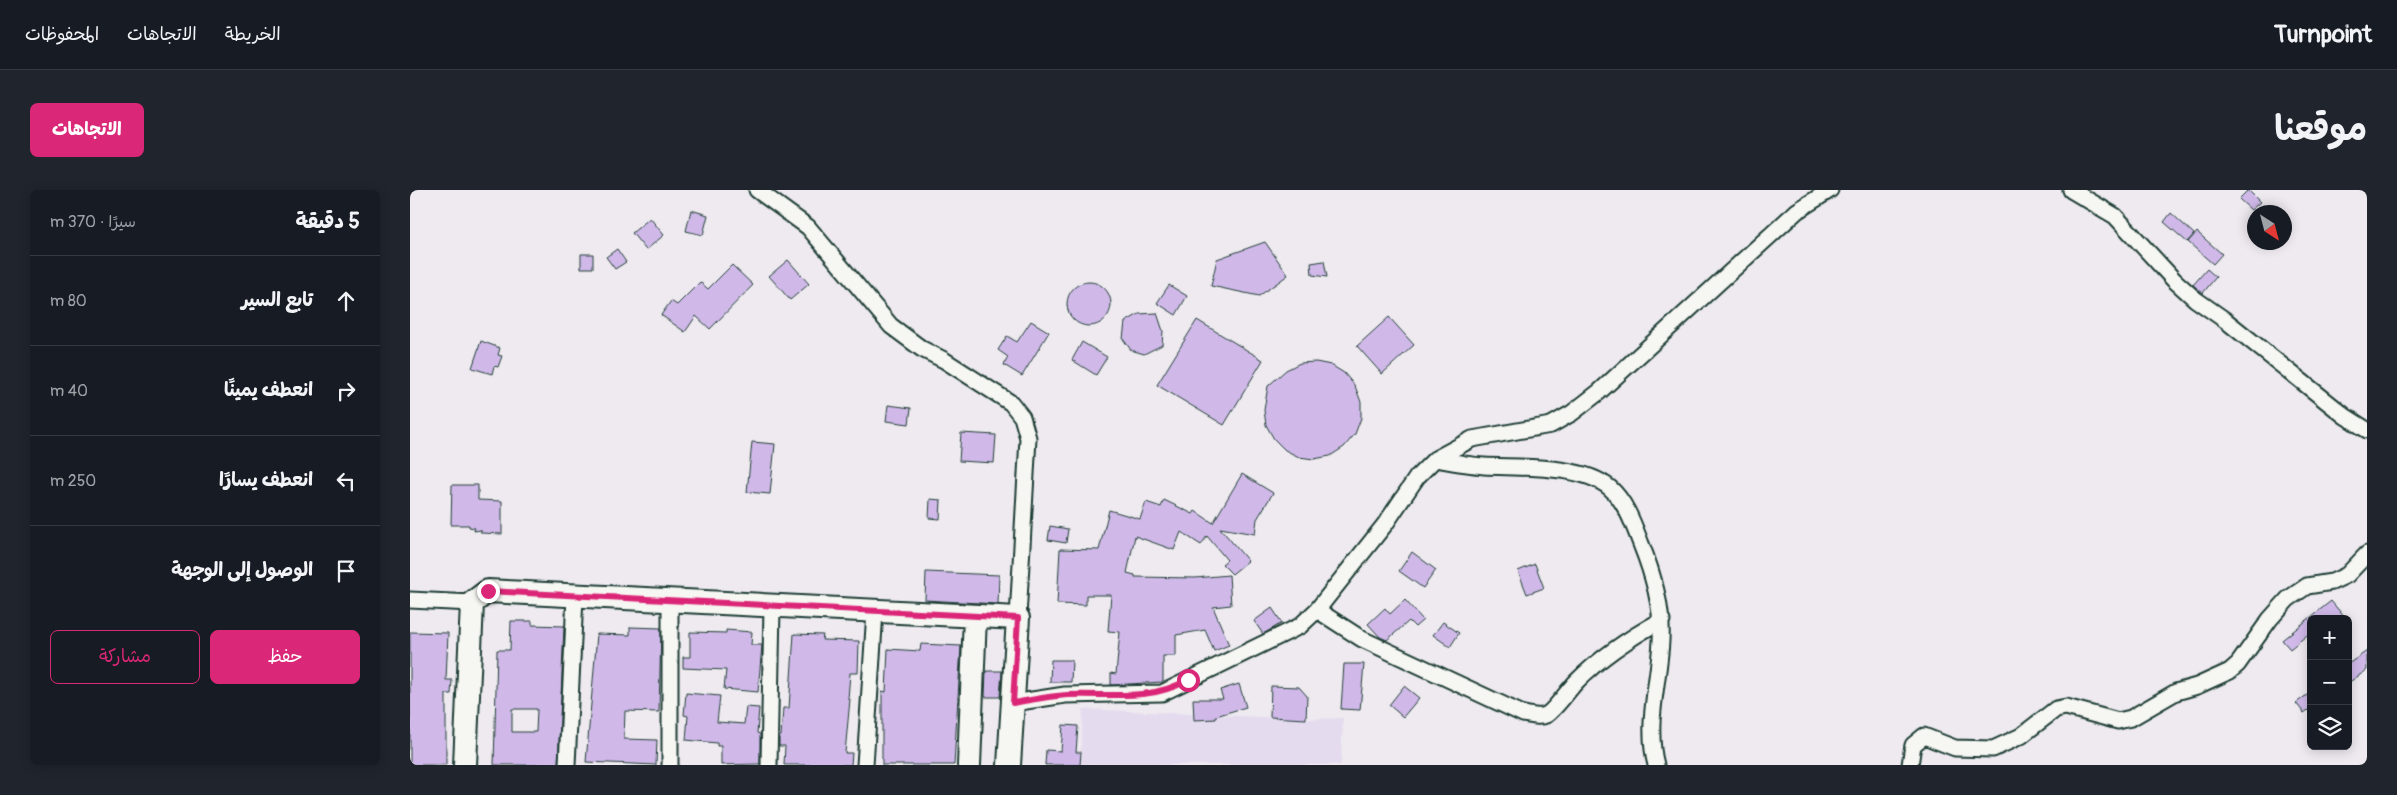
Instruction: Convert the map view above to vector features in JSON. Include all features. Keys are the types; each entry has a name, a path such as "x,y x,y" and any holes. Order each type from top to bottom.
{"street":[{"path":"757,190 808,227 829,250 875,310 896,331 1002,395 1022,417 1028,438 1009,765"},
{"path":"1013,703 1065,695 1162,693 1300,626 1317,610 1386,522 1416,477 1435,459 1472,439 1550,425 1572,413 1599,392 1797,210 1830,190"},
{"path":"2071,190 2115,216 2174,280 2195,299 2226,320 2345,416 2367,430"},
{"path":"1435,459 1483,466 1557,469 1579,475 1608,486 1627,512 1654,578 1662,620 1661,645 1653,693 1652,752 1656,765"},
{"path":"1910,765 1913,745 1924,736 1954,748 1993,749 2021,736 2056,709 2066,707 2118,721 2144,712 2165,697 2197,686 2230,671 2238,664 2270,619 2288,599 2307,586 2332,582 2347,575 2367,554"},
{"path":"410,600 472,603 488,591 670,602 1018,618"},
{"path":"567,765 576,597"},
{"path":"670,602 670,765"},
{"path":"465,765 472,603"},
{"path":"769,765 772,607"},
{"path":"1317,610 1362,640 1523,714 1538,716 1543,716 1551,711 1559,700 1600,659 1662,620"},
{"path":"865,765 875,612"},
{"path":"969,765 976,616"}],"shaded area":[{"path":"1083,709 1306,719 1343,718 1341,765 1080,765"}],"building":[{"path":"2248,190 2260,202 2257,205 2247,206 2239,199"},
{"path":"691,210 708,215 703,235 686,231"},
{"path":"2171,213 2194,234 2187,242 2164,222"},
{"path":"650,218 664,235 646,250 632,233"},
{"path":"2197,232 2222,254 2213,264 2188,242"},
{"path":"1265,242 1288,275 1259,296 1211,286 1217,259"},
{"path":"617,249 626,262 615,269 606,257"},
{"path":"581,254 593,254 593,268 581,268"},
{"path":"788,260 809,284 790,300 769,276"},
{"path":"1324,261 1327,277 1312,275 1311,263"},
{"path":"732,265 753,285 710,329 696,316 685,332 661,315 671,301 677,305 700,282 708,289"},
{"path":"2207,269 2216,277 2203,293 2193,285"},
{"path":"1093,282 1105,288 1110,295 1110,313 1105,320 1098,325 1085,326 1077,323 1070,316 1067,300 1070,292 1077,285"},
{"path":"1169,285 1187,296 1176,315 1157,303"},
{"path":"1157,313 1163,331 1162,345 1144,354 1131,350 1123,339 1125,322 1139,314"},
{"path":"1389,317 1414,345 1382,374 1357,346"},
{"path":"1197,320 1263,360 1224,425 1157,385"},
{"path":"1031,321 1049,332 1022,376 1004,365 1008,357 998,350 1007,336 1017,342"},
{"path":"481,341 500,348 498,355 502,356 498,367 494,366 492,374 472,368"},
{"path":"1082,342 1107,357 1096,375 1072,360"},
{"path":"1316,362 1331,365 1344,373 1355,386 1361,402 1361,418 1355,434 1344,447 1330,456 1314,459 1299,457 1285,450 1274,439 1266,425 1264,410 1268,386 1286,370 1300,363"},
{"path":"888,405 911,408 909,424 886,421"},
{"path":"961,433 996,435 994,463 959,461"},
{"path":"752,442 775,444 770,494 747,492"},
{"path":"1242,474 1273,493 1257,519 1255,534 1220,528 1248,561 1232,574 1222,564 1227,560 1207,536 1201,545 1181,532 1174,550 1135,536 1127,573 1135,575 1135,577 1195,578 1229,575 1231,605 1213,607 1229,645 1214,651 1205,630 1176,635 1176,656 1163,656 1163,682 1111,685 1111,673 1116,674 1120,632 1108,631 1111,595 1086,595 1086,605 1057,604 1060,549 1099,550 1109,510 1140,519 1146,502 1161,507 1164,500 1193,514 1195,511 1213,523"},
{"path":"452,485 478,485 478,500 502,501 502,534 481,533 481,530 474,531 475,528 469,527 469,525 451,525"},
{"path":"930,499 941,500 940,519 929,518"},
{"path":"1050,526 1068,529 1066,543 1048,540"},
{"path":"1412,552 1436,570 1423,588 1399,571"},
{"path":"1535,564 1544,588 1527,594 1518,571"},
{"path":"926,572 999,575 998,604 925,600"},
{"path":"1405,600 1423,620 1415,627 1409,621 1387,640 1380,637 1368,624 1385,608 1390,614"},
{"path":"2331,601 2343,615 2313,615"},
{"path":"1272,608 1282,623 1263,634 1254,621"},
{"path":"2307,620 2307,635 2290,649 2282,640"},
{"path":"511,621 532,621 532,625 564,626 558,765 494,765 497,650 510,650","holes":["512,709 537,709 536,732 512,732"]},
{"path":"1443,622 1459,633 1450,647 1433,635"},
{"path":"630,627 661,628 659,712 625,711 624,739 657,740 656,765 586,762 597,634 630,635"},
{"path":"726,630 752,632 751,645 762,645 758,692 724,689 726,670 683,668 683,657 690,657 690,632 726,633"},
{"path":"410,632 448,633 446,680 452,680 451,694 446,694 446,765 410,765"},
{"path":"794,634 823,635 822,640 859,641 858,673 850,673 848,699 850,699 845,753 852,753 851,765 784,765 785,746 779,746 779,735 781,736 783,708 789,708"},
{"path":"921,644 961,646 954,765 882,765 882,691 886,692 888,649 920,651"},
{"path":"2367,651 2367,670 2352,680 2352,661"},
{"path":"1051,660 1072,660 1071,682 1050,682"},
{"path":"1344,664 1364,664 1360,710 1341,709"},
{"path":"986,671 1002,671 1000,697 985,697"},
{"path":"1239,684 1246,707 1216,716 1216,719 1194,720 1193,699 1223,699 1220,690"},
{"path":"1271,686 1299,687 1307,696 1306,719 1270,717"},
{"path":"1404,686 1419,698 1403,717 1389,705"},
{"path":"686,693 720,696 717,722 744,724 746,707 759,708 757,733 760,734 760,764 721,765 721,746 717,746 717,743 686,740 688,716 684,715"},
{"path":"2307,695 2307,711 2304,713 2296,703"},
{"path":"1063,725 1078,726 1076,752 1081,752 1080,765 1045,765 1046,750 1061,751"}],"route":[{"path":"488,591 576,597 1018,618 1013,703 1065,695 1162,693 1188,680"}]}
